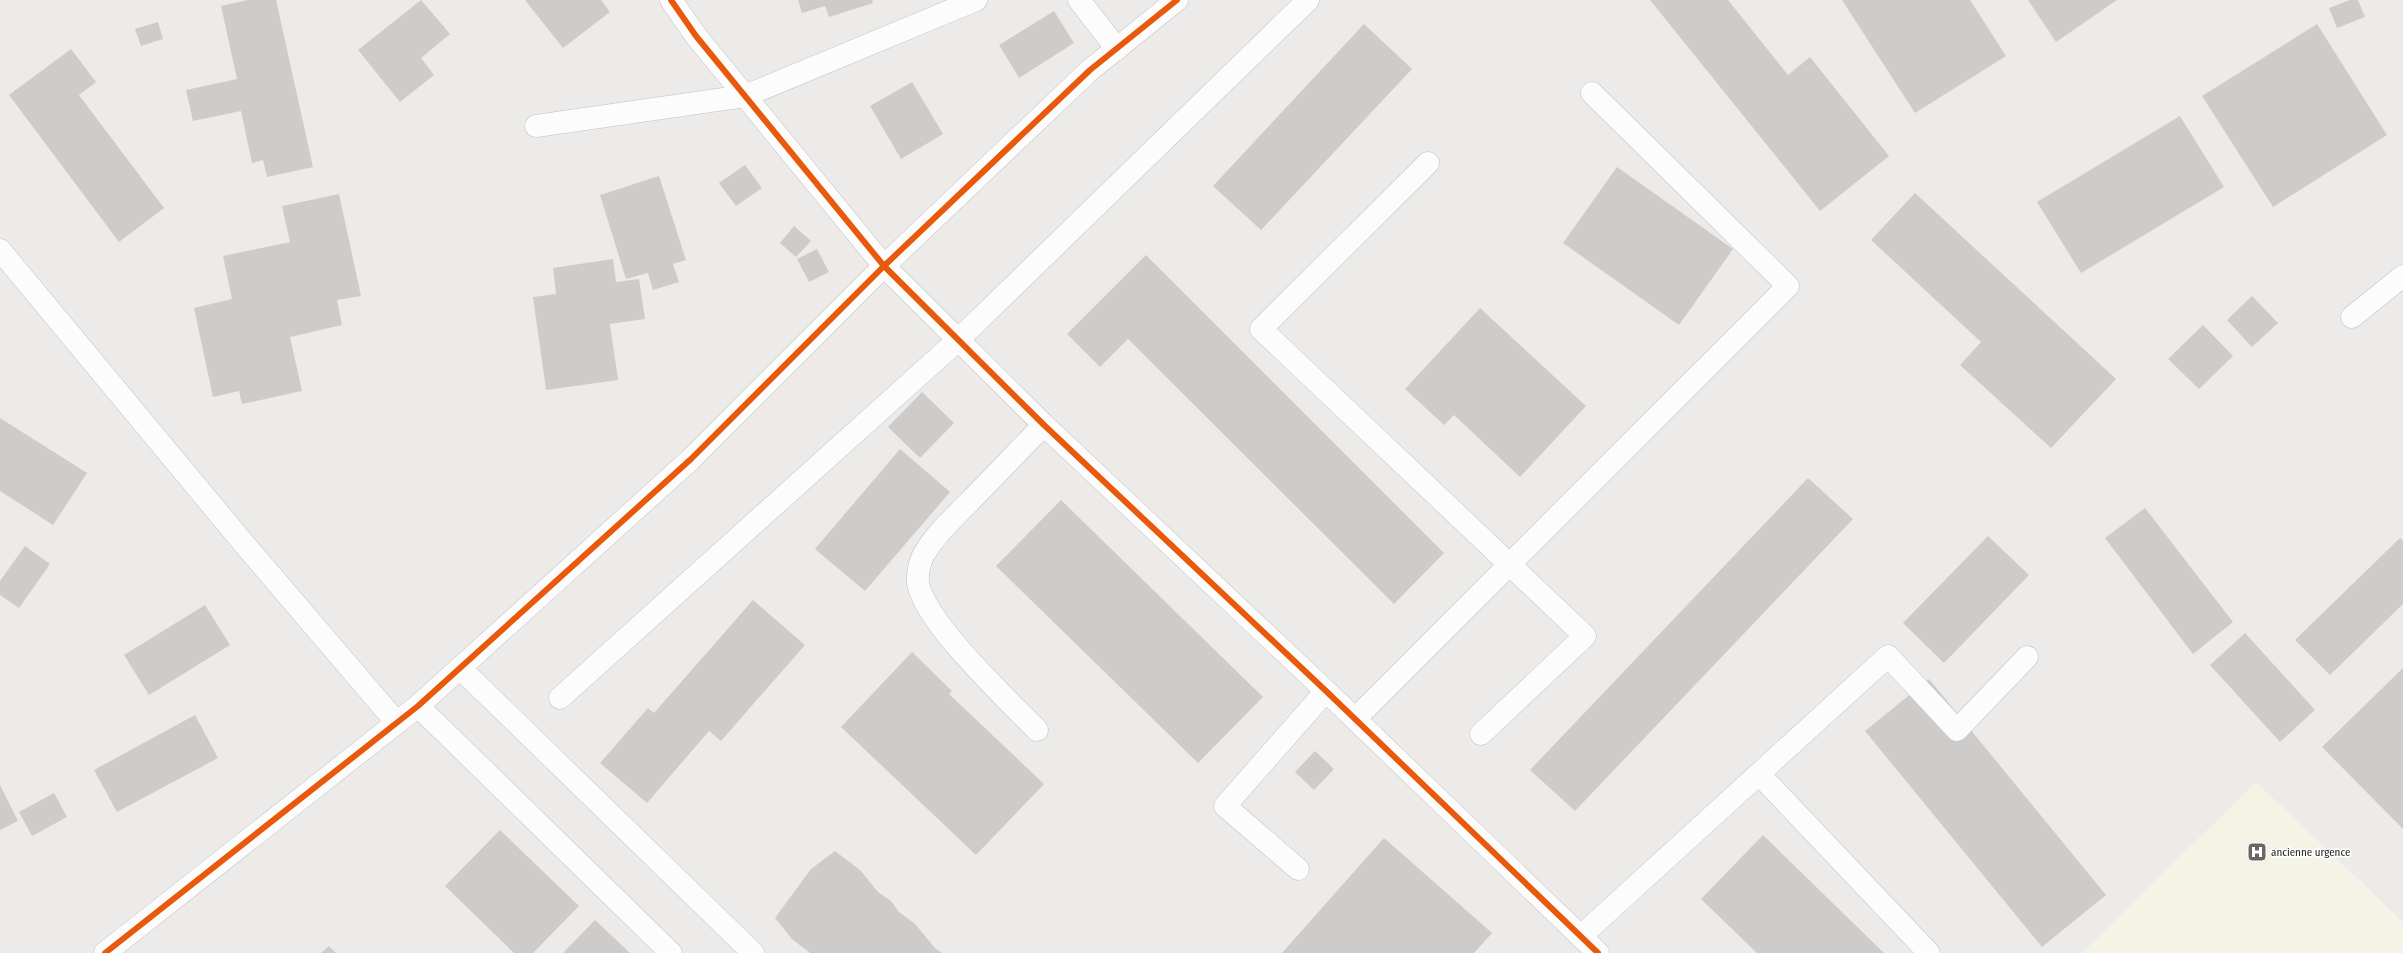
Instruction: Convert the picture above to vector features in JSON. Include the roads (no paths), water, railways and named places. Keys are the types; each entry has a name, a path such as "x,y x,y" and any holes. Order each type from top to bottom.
{"street":[{"path":"671,0 696,36 884,266 1044,425 1326,691 1598,953"},
{"path":"536,126 745,96 976,0"},
{"path":"1079,0 1117,49"},
{"path":"105,953 418,706 691,459 884,266 1090,70 1177,0"},
{"path":"560,698 958,340 1308,0"},
{"path":"1355,719 1788,286 1592,93"},
{"path":"1428,163 1261,329 1585,636 1481,734"},
{"path":"0,250 245,545 397,723"},
{"path":"2352,317 2403,276"},
{"path":"1037,730 964,655 923,601 918,582 919,568 925,551 947,524 1044,425"},
{"path":"1581,936 1888,656 1957,730 2028,657"},
{"path":"460,668 753,953"},
{"path":"1298,869 1225,806 1326,691"},
{"path":"418,706 671,953"},
{"path":"1759,774 1929,953"}],"place":[{"name":"ancienne urgence","path":"2257,852"}]}
